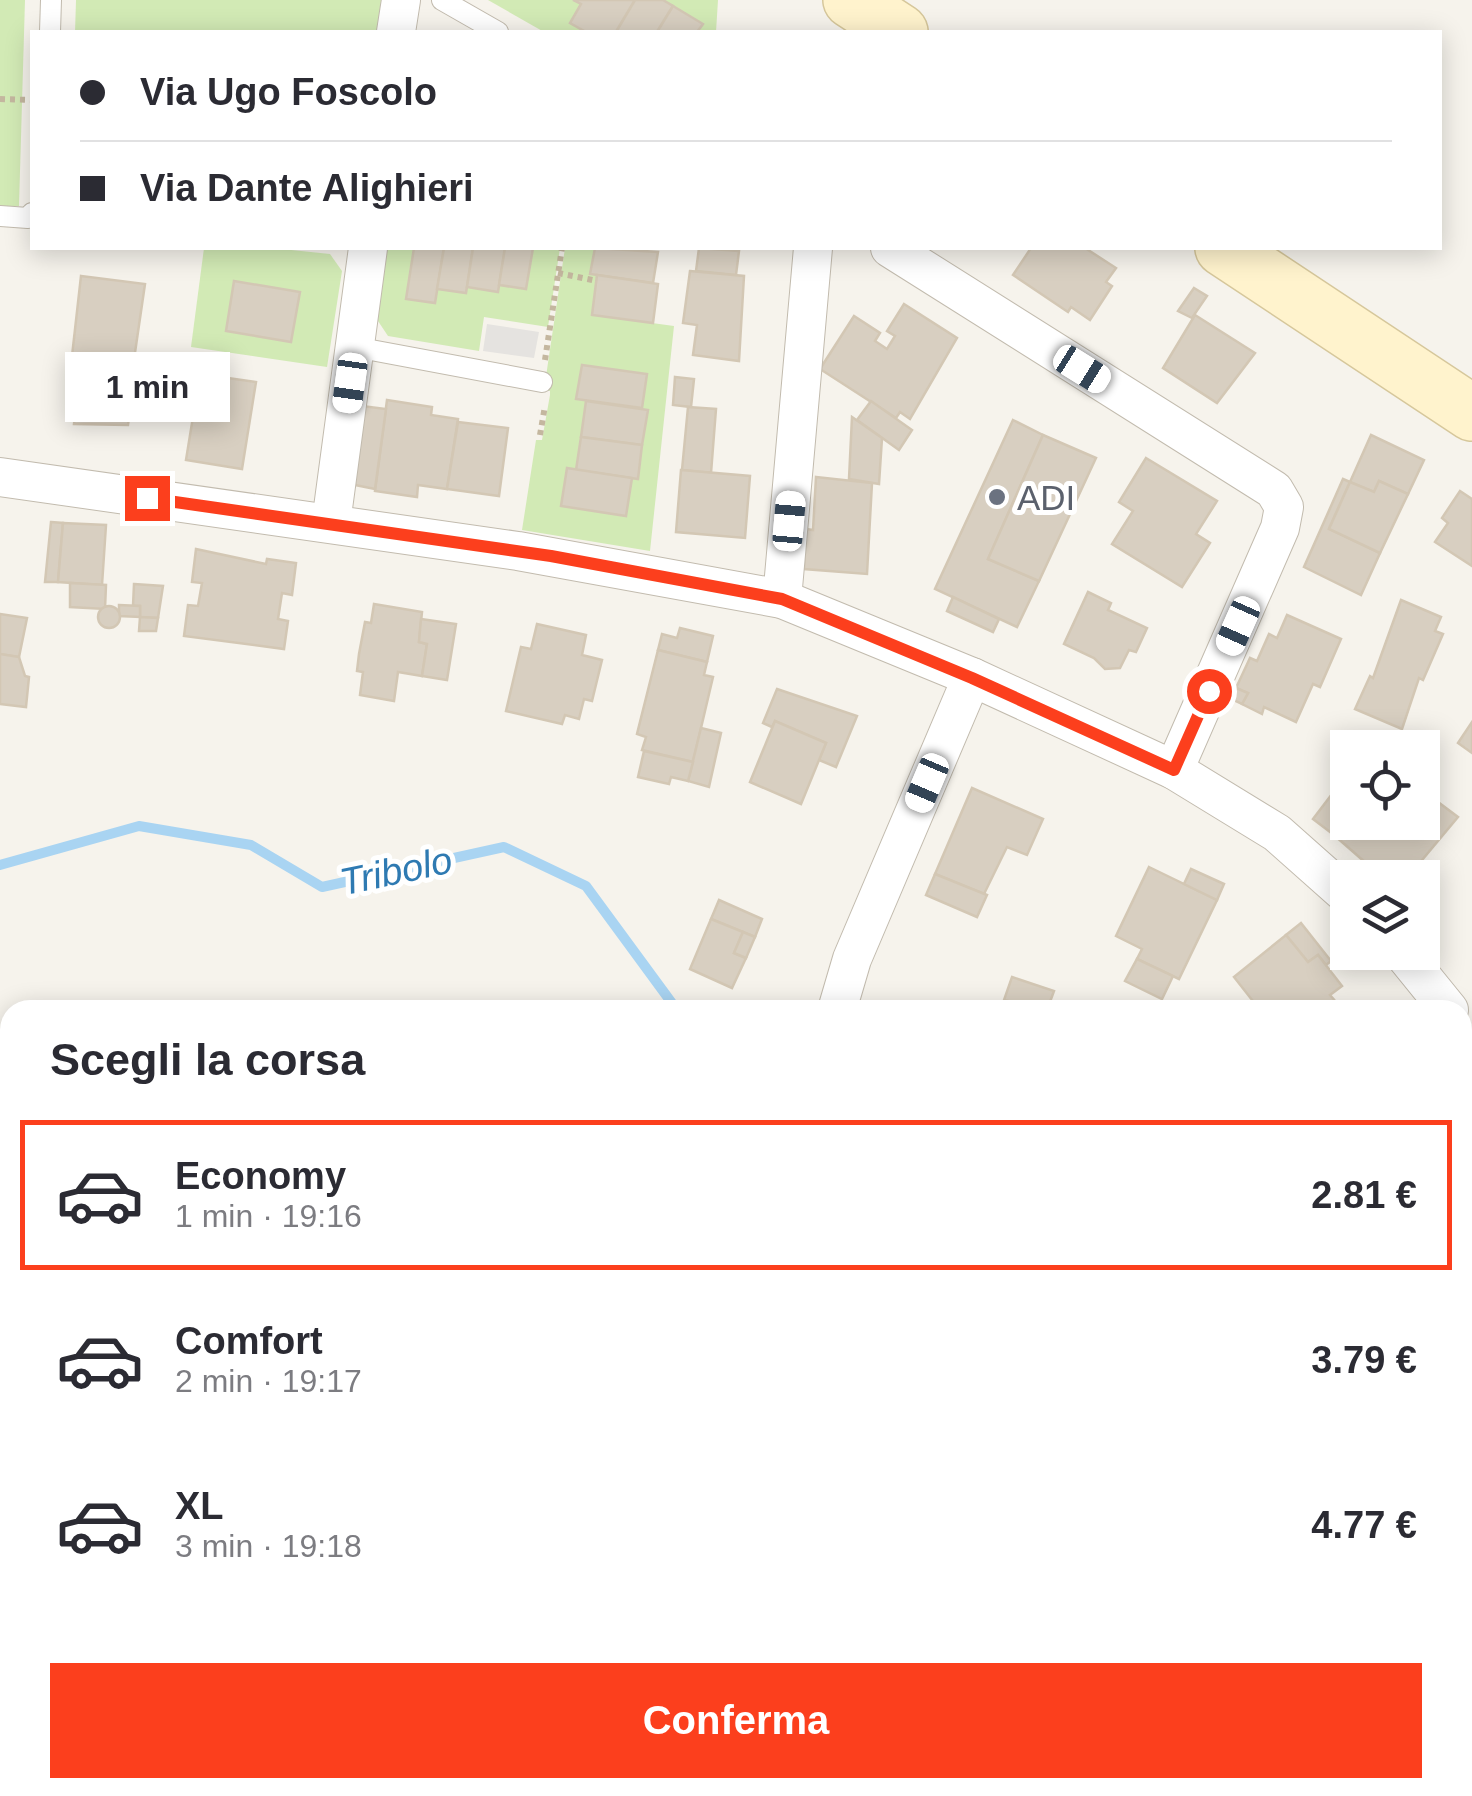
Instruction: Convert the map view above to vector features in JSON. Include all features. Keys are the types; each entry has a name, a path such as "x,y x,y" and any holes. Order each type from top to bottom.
{"street":[{"path":"396,30 401,0"},
{"path":"851,0 897,30"},
{"path":"332,523 368,250"},
{"path":"782,599 813,250"},
{"path":"893,250 1274,490 1284,507 1280,528 1174,770"},
{"path":"1227,250 1472,412"},
{"path":"0,477 332,523 684,578 782,599 972,678 1174,770 1278,833 1330,880"},
{"path":"840,1000 852,959 972,678"},
{"path":"1417,970 1441,1000"}],"lane":[{"path":"50,30 51,0"},
{"path":"442,0 494,30"},
{"path":"0,216 30,216"},
{"path":"355,347 542,382"}],"path":[{"path":"0,99 30,100"},
{"path":"542,382 562,250"},
{"path":"558,274 597,281"}],"green space":[{"path":"0,0 25,0 19,206 0,206"},
{"path":"76,0 381,0 378,30 75,30"},
{"path":"488,0 718,0 716,30 540,30"},
{"path":"204,250 330,254 342,271 327,367 191,347"},
{"path":"387,250 560,250 548,327 484,317 479,351 388,336 376,318"},
{"path":"565,250 595,250 591,273 597,275 593,315 674,326 650,551 522,530 536,440 542,440 550,395 550,391 544,390"}],"shaded area":[{"path":"487,324 539,332 534,358 483,351"}],"building":[{"path":"573,0 635,0 617,30 582,30 570,23 581,4"},
{"path":"635,0 663,0 673,6 658,30 617,30"},
{"path":"673,6 703,24 698,30 658,30"},
{"path":"414,250 444,250 435,303 406,299"},
{"path":"444,250 473,250 466,293 437,289"},
{"path":"473,250 505,250 498,292 467,287"},
{"path":"505,250 533,250 526,289 499,285"},
{"path":"595,250 658,252 653,283 590,274"},
{"path":"699,250 739,251 736,275 696,271"},
{"path":"1030,250 1088,250 1116,268 1106,282 1112,286 1090,320 1071,307 1068,312 1013,275"},
{"path":"690,271 744,276 739,361 693,355 697,325 683,323"},
{"path":"597,275 658,284 653,323 592,315"},
{"path":"81,276 145,284 132,373 71,365"},
{"path":"234,281 300,292 291,342 226,331"},
{"path":"1194,288 1207,296 1192,318 1178,311"},
{"path":"904,304 957,338 910,419 900,412 896,418 820,369 854,316 880,333 875,341 887,349 895,336 887,331"},
{"path":"1195,315 1255,353 1217,403 1163,368"},
{"path":"582,365 647,374 642,408 576,399"},
{"path":"81,366 135,373 128,425 74,424"},
{"path":"200,374 256,382 242,469 186,460"},
{"path":"675,377 694,379 691,407 673,405"},
{"path":"387,400 432,407 431,415 458,419 447,489 418,485 417,497 375,491"},
{"path":"586,401 648,410 642,445 581,437"},
{"path":"871,401 912,430 899,450 857,420"},
{"path":"362,406 386,409 375,489 350,484"},
{"path":"688,407 716,409 711,473 682,470"},
{"path":"852,417 882,438 879,484 849,479"},
{"name":"ADI","path":"1013,420 1043,435 988,559 1039,581 1017,627 935,589"},
{"path":"458,422 508,428 499,496 447,489"},
{"path":"1043,435 1096,458 1039,581 988,559"},
{"path":"1371,435 1424,460 1408,494 1379,481 1374,492 1350,482"},
{"path":"581,437 642,445 638,479 576,470"},
{"path":"1146,458 1217,501 1196,534 1210,543 1182,587 1112,544 1133,511 1119,502"},
{"path":"567,468 632,478 626,516 561,506"},
{"path":"681,470 750,476 745,538 676,532"},
{"path":"816,477 872,483 867,574 804,569 806,529 813,530"},
{"path":"1343,479 1350,482 1329,529 1380,553 1361,595 1304,567"},
{"path":"1379,481 1408,494 1380,553 1329,529 1350,482 1374,492"},
{"path":"1460,491 1472,499 1472,566 1435,542 1448,523 1442,518"},
{"path":"51,522 63,523 58,582 45,582"},
{"path":"63,523 106,525 102,585 58,582"},
{"path":"196,549 266,564 267,559 296,563 292,595 282,593 278,619 288,621 284,649 184,636 188,605 198,606 202,583 192,582"},
{"path":"70,583 106,585 105,609 70,607"},
{"path":"134,584 163,586 158,618 140,617 140,606 133,606"},
{"path":"1088,592 1111,603 1108,610 1147,628 1136,652 1129,650 1120,668 1105,669 1094,658 1064,644"},
{"path":"953,597 999,619 993,632 947,611"},
{"path":"1401,600 1441,617 1435,631 1443,634 1423,680 1419,678 1402,729 1355,709 1370,676 1373,678"},
{"path":"374,604 422,612 419,642 427,644 422,676 398,672 394,701 360,695 363,672 357,671 359,654 365,622 371,623"},
{"path":"119,605 140,606 140,617 119,616"},
{"path":"105,606 113,606 120,617 113,628 105,628 98,621 98,613"},
{"path":"0,614 27,618 19,657 0,654"},
{"path":"1287,615 1341,639 1320,687 1313,684 1296,722 1264,707 1262,714 1242,704 1248,693 1236,688 1250,658 1257,661 1269,634 1277,638"},
{"path":"140,617 158,618 156,631 139,631"},
{"path":"421,619 456,624 447,680 422,676 427,644 419,642"},
{"path":"537,624 586,635 582,655 602,660 592,701 584,699 579,719 565,715 562,724 506,711 521,647 531,649"},
{"path":"680,628 713,636 707,662 658,650 662,634 677,638"},
{"path":"658,650 707,662 704,675 713,677 693,762 642,750 646,737 637,734"},
{"path":"0,654 19,657 25,676 29,677 26,707 0,704"},
{"path":"1236,688 1248,693 1242,704 1231,699"},
{"path":"777,689 857,716 836,767 819,760 826,743 775,721 772,727 763,723"},
{"path":"775,721 826,743 801,804 750,782"},
{"path":"1472,722 1472,753 1458,743"},
{"path":"701,728 721,733 709,787 688,781"},
{"path":"644,751 693,762 688,781 671,777 669,784 638,777"},
{"path":"972,788 1043,819 1027,855 1007,847 984,894 935,874"},
{"path":"1330,797 1330,832 1313,819"},
{"path":"1440,804 1458,817 1440,839"},
{"path":"1340,840 1439,840 1422,860 1362,860"},
{"path":"1149,867 1217,900 1179,979 1137,959 1142,949 1116,936"},
{"path":"1191,869 1224,884 1217,900 1184,884"},
{"path":"935,874 987,895 977,917 926,895"},
{"path":"719,900 762,919 755,937 711,919"},
{"path":"711,919 743,932 734,953 746,958 732,988 690,969"},
{"path":"1301,923 1330,962 1326,965 1318,955 1308,962 1286,935"},
{"path":"743,932 755,937 746,958 734,953"},
{"path":"1286,935 1308,962 1318,955 1342,986 1330,995 1334,1000 1252,1000 1234,977"},
{"path":"1137,959 1173,976 1162,999 1125,981"},
{"path":"1012,977 1054,991 1051,1000 1004,1000"}],"waterway":[{"name":"Tribolo","path":"0,865 139,826 251,845 322,887 504,847 586,886 670,1000"}],"place":[{"name":"ADI","path":"997,497"}],"route":[{"path":"147,498 551,556 782,599 972,678 1174,770 1209,691"}]}
